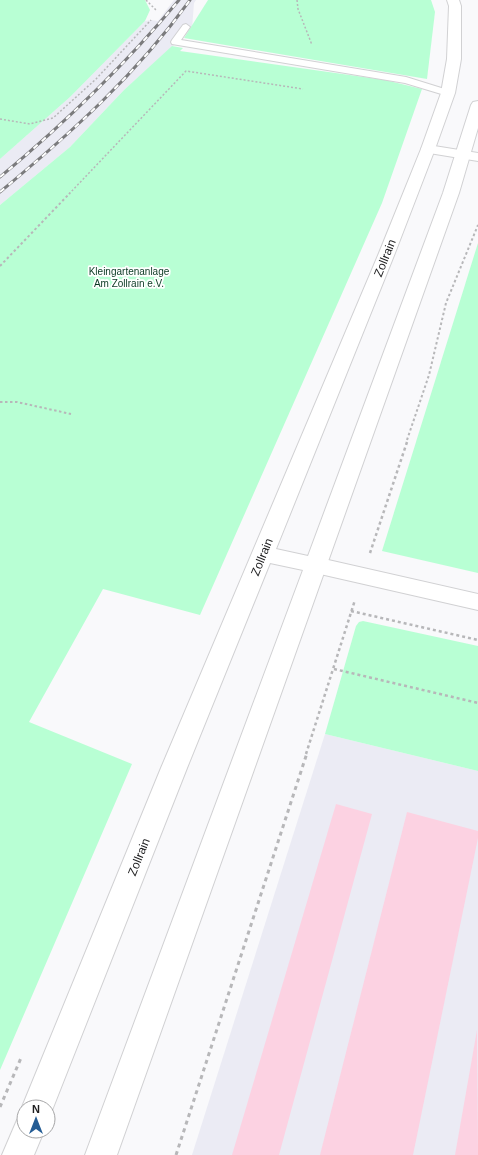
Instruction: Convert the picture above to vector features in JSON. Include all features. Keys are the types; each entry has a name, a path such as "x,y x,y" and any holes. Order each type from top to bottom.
{"main road":[{"name":"Zollrain","path":"41,1099 174,768 264,554 428,149 448,93 454,59 455,6 453,0"},
{"path":"101,1155 451,193 471,156 478,105"},
{"path":"428,149 471,156"},
{"path":"264,554 478,602"},
{"path":"18,1155 25,1139"}],"lane":[{"path":"186,27 175,42 406,80 448,93"}],"path":[{"path":"146,0 156,10"},
{"path":"297,0 298,9 320,67"},
{"path":"0,119 30,124 53,118 96,79 151,20"},
{"path":"0,266 186,71 303,89"},
{"path":"176,1155 334,669 362,576 429,375 446,303 478,225"},
{"path":"0,402 17,402 71,414"},
{"path":"351,611 478,640"},
{"path":"334,669 478,703"}],"shaded area":[{"path":"174,0 196,0 194,3 192,29 124,90 70,147 0,205 0,159 70,97 145,21 158,21"},
{"path":"325,734 478,771 478,1155 192,1155"}],"green space":[{"path":"0,0 145,0 150,10 145,21 70,97 0,159"},
{"path":"208,0 431,0 435,12 427,79 184,38"},
{"name":"Kleingartenanlage Am Zollrain e.V.","path":"172,46 183,48 180,51 385,80 422,89 382,203 200,615 103,589 29,722 132,764 0,1070 0,205 70,147 124,90"},
{"path":"478,243 478,573 382,551"},
{"path":"363,621 478,646 478,771 325,734 356,626 359,622"}],"building":[{"path":"336,804 372,814 279,1155 232,1155"},
{"path":"407,812 478,831 478,838 413,1155 320,1155"},
{"path":"477,1030 478,1155 455,1155"}],"railway":[{"path":"0,177 48,136 94,93 179,0"},
{"path":"0,192 52,148 125,78 148,53 190,0"}]}
